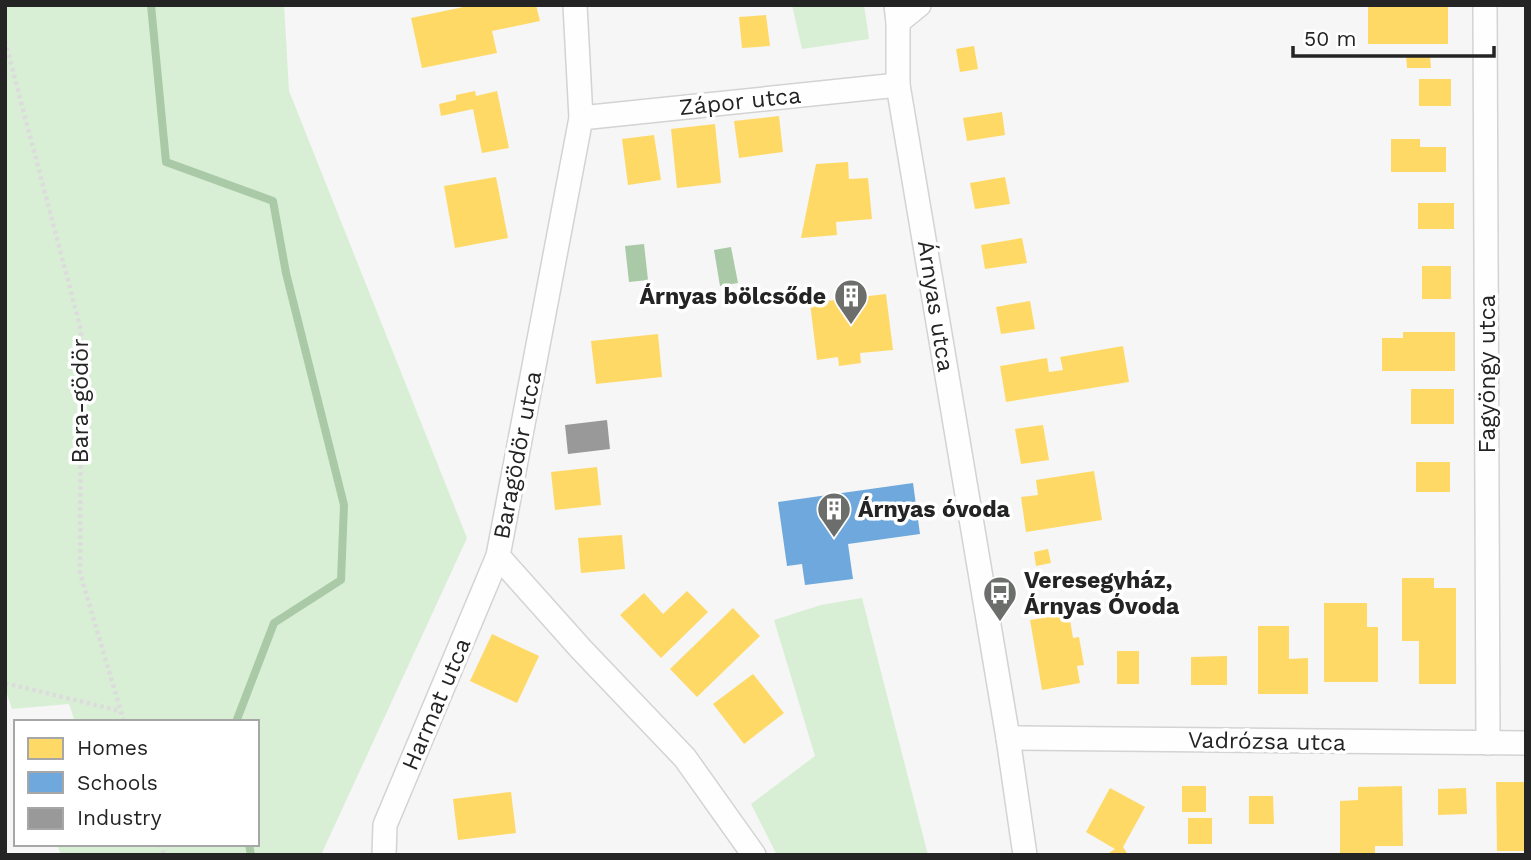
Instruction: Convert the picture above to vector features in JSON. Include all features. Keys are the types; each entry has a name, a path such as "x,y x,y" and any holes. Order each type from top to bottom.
{"street":[{"name":"Baragödör utca","path":"575,5 582,118 498,556 581,649 685,758 754,855"},
{"path":"897,14 919,5"},
{"name":"Fagyöngy utca","path":"1485,5 1488,743"},
{"name":"Árnyas utca","path":"897,14 898,85 1008,738 1025,855"},
{"name":"Zápor utca","path":"582,118 898,85"},
{"name":"Harmat utca","path":"384,855 385,825 498,556"},
{"name":"Vadrózsa utca","path":"1008,738 1526,743"}],"path":[{"name":"Bara-gödör","path":"5,41 81,330 80,573 123,720"},
{"path":"5,682 121,711"}],"shaded area":[{"path":"5,5 284,5 289,91 467,538 321,855 61,855 58,846 259,846 259,720 74,720 69,704 12,709 5,688"},
{"path":"792,5 864,5 869,39 802,49"},
{"path":"644,244 648,280 629,282 625,246"},
{"path":"731,247 738,283 720,286 714,250"},
{"path":"862,598 928,855 777,855 751,804 815,756 774,620 821,605"}],"building: Homes":[{"path":"473,5 536,5 540,21 492,31 497,53 422,68 411,18"},
{"path":"1368,5 1448,5 1448,44 1368,44"},
{"path":"766,15 770,46 742,48 739,17"},
{"path":"974,46 978,69 960,72 956,49"},
{"path":"1406,55 1430,55 1431,68 1407,68"},
{"path":"1419,79 1451,79 1451,106 1419,106"},
{"path":"475,91 476,96 497,91 509,148 482,153 473,109 441,116 439,104 456,100 456,95"},
{"path":"1002,112 1005,135 967,141 963,118"},
{"path":"779,116 783,152 739,158 734,121"},
{"path":"715,124 721,183 677,188 671,129"},
{"path":"654,135 661,180 628,185 622,139"},
{"path":"1391,139 1420,139 1420,147 1446,147 1446,172 1391,172"},
{"path":"848,162 849,179 868,178 872,219 836,222 837,235 801,238 816,164"},
{"path":"496,177 508,238 455,248 444,186"},
{"path":"1005,177 1010,204 975,209 970,183"},
{"path":"1418,203 1454,203 1454,229 1418,229"},
{"path":"1022,238 1027,263 985,269 981,245"},
{"path":"1422,266 1451,266 1451,299 1422,299"},
{"name":"Árnyas bölcsőde","path":"886,294 893,350 860,353 861,363 839,366 838,357 817,360 810,303"},
{"path":"1030,301 1035,329 1001,334 996,307"},
{"path":"1403,332 1455,332 1455,371 1382,371 1382,338 1403,338"},
{"path":"658,334 662,377 596,384 591,341"},
{"path":"1123,346 1129,382 1006,402 1000,366 1047,358 1049,372 1063,370 1060,357"},
{"path":"1411,389 1454,389 1454,424 1411,424"},
{"path":"1043,425 1049,460 1021,464 1015,429"},
{"path":"1416,462 1450,462 1450,492 1416,492"},
{"path":"597,467 601,505 555,510 551,472"},
{"path":"1094,471 1102,520 1026,532 1021,497 1038,495 1036,480"},
{"path":"622,535 625,569 581,573 578,538"},
{"path":"1048,549 1051,563 1036,566 1034,552"},
{"path":"1402,578 1434,578 1434,588 1456,588 1456,684 1419,684 1419,641 1402,641"},
{"path":"687,591 708,612 661,658 620,615 644,593 663,614"},
{"path":"1324,603 1367,603 1367,627 1378,627 1378,682 1324,682"},
{"path":"733,608 760,636 697,697 670,669"},
{"path":"1069,614 1073,638 1079,637 1084,665 1077,666 1080,683 1042,690 1030,620"},
{"path":"1258,626 1289,626 1289,659 1308,658 1308,694 1258,694"},
{"path":"492,634 539,656 517,703 470,681"},
{"path":"1117,651 1139,651 1139,684 1117,684"},
{"path":"1227,656 1227,685 1191,685 1191,657"},
{"path":"753,674 784,713 744,744 713,704"},
{"path":"1496,782 1526,782 1526,851 1497,851"},
{"path":"1182,786 1206,786 1206,812 1182,812"},
{"path":"1402,786 1403,846 1375,846 1375,855 1340,855 1340,801 1358,800 1358,787"},
{"path":"1110,788 1145,807 1123,847 1128,855 1106,855 1115,849 1086,832"},
{"path":"1466,788 1467,814 1438,815 1438,789"},
{"path":"511,792 516,833 458,840 453,799"},
{"path":"1249,796 1273,796 1274,824 1249,824"},
{"path":"1188,818 1212,818 1212,844 1188,844"}],"building: Schools":[{"name":"Árnyas óvoda","path":"913,483 920,534 848,544 853,579 805,585 802,564 787,566 778,502"}],"building: Industry":[{"path":"607,420 610,449 568,454 565,425"}],"waterway":[{"path":"151,5 166,162 273,201 286,273 344,505 341,580 274,623 237,720"},
{"path":"249,846 251,855"}],"place":[{"name":"Árnyas bölcsőde","path":"851,326"},
{"name":"Árnyas óvoda","path":"834,539"},
{"name":"Veresegyház, Árnyas Óvoda","path":"1000,623"}]}
